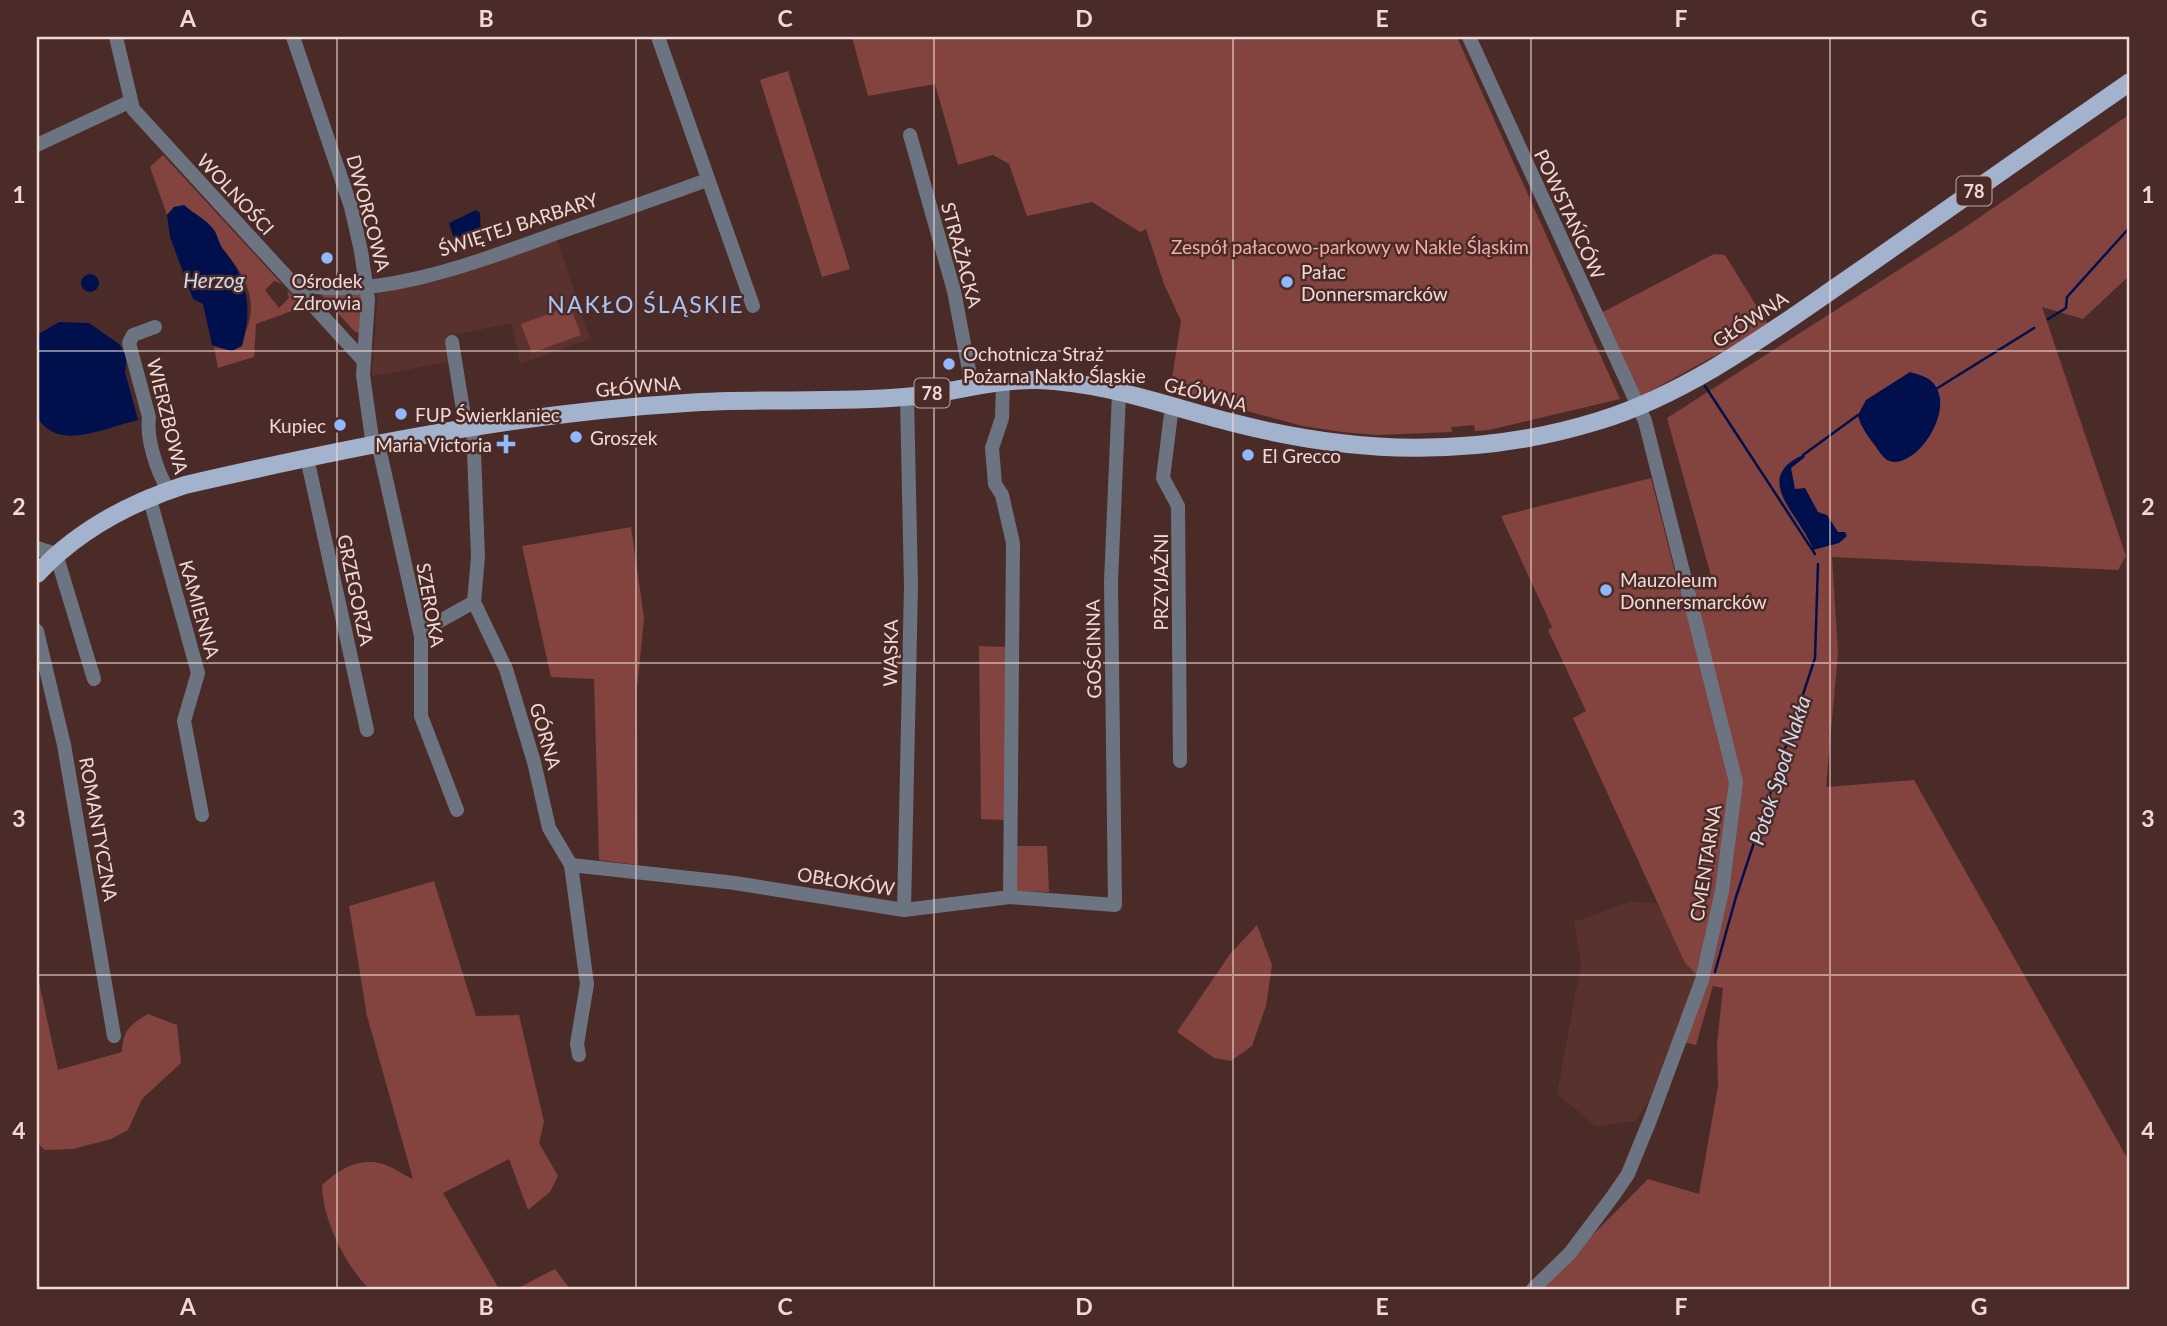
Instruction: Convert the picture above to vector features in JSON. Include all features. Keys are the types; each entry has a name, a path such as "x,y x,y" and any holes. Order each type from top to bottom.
{"main road":[{"name":"GŁÓWNA","path":"37,574 57,554 102,520 149,496 167,491 307,458 470,427 683,403 907,397 1003,380 1071,383 1314,441 1404,450 1471,447 1529,438 1638,407 1716,366 1768,334 2130,82"}],"street":[{"name":"WOLNOŚCI","path":"116,37 129,102 203,188 362,359"},
{"name":"DWORCOWA","path":"293,37 351,207 368,286 362,359 372,439 377,444"},
{"path":"658,37 753,306"},
{"name":"POWSTAŃCÓW","path":"1469,37 1638,407"},
{"path":"37,145 129,102"},
{"name":"STRAŻACKA","path":"910,135 954,291 972,386"},
{"name":"ŚWIĘTEJ BARBARY","path":"295,284 339,289 368,286 481,260 707,180"},
{"name":"WIERZBOWA","path":"155,327 133,335 129,343 161,479 167,491"},
{"path":"420,632 474,602 478,557 470,427 452,342"},
{"path":"1003,380 1002,418 992,448 995,484 1002,495 1013,543 1010,897"},
{"name":"GOŚCINNA","path":"1115,905 1111,582 1119,393"},
{"name":"WĄSKA","path":"904,910 911,586 907,397"},
{"name":"PRZYJAŹNI","path":"1172,406 1163,478 1178,506 1180,761"},
{"name":"CMENTARNA","path":"1534,1289 1570,1253 1628,1174 1702,980 1722,891 1733,820 1737,782 1645,421 1638,407"},
{"name":"SZEROKA","path":"377,444 420,632 421,716 457,810"},
{"name":"GRZEGORZA","path":"307,458 367,730"},
{"name":"KAMIENNA","path":"149,496 198,673 184,721 202,815"},
{"path":"37,548 57,554 94,679"},
{"name":"GÓRNA","path":"474,602 506,669 534,762 549,828 571,865 587,984 577,1044 579,1055"},
{"name":"ROMANTYCZNA","path":"37,631 64,745 114,1036"},
{"name":"OBŁOKÓW","path":"571,865 735,883 904,910 1010,897 1115,905"}],"shaded area":[{"path":"556,237 590,339 520,364 512,323 445,336 449,362 372,376 378,291 437,281"},
{"path":"1630,902 1656,903 1698,973 1649,1101 1635,1121 1596,1126 1557,1094 1581,964 1574,922"}],"green space":[{"name":"Zespół pałacowo-parkowy w Nakle Śląskim","path":"852,37 1457,37 1620,399 1489,430 1475,431 1474,425 1451,427 1452,432 1377,435 1303,426 1170,391 1181,321 1164,284 1146,229 1140,232 1092,202 1027,216 1009,164 993,155 958,165 935,84 868,96"},
{"path":"788,71 850,269 822,277 760,80"},
{"path":"2130,114 2130,275 2083,319 2042,307 2126,556 2118,570 1832,557 1838,653 1826,787 1914,780 2130,1163 2130,1289 1539,1289 1648,1179 1699,1194 1718,1086 1717,1044 1723,988 1713,986 1696,1045 1678,1041 1702,980 1685,963 1573,718 1586,711 1548,630 1552,627 1501,516 1651,478 1680,592 1713,583 1667,418 1961,230"},
{"path":"163,155 282,284 274,281 265,290 279,308 289,298 287,290 303,307 256,324 254,357 218,368 214,347 232,351 247,328 251,310 249,292 230,258 217,244 174,207 167,215 150,167"},
{"path":"1714,254 1725,255 1769,326 1638,398 1601,313"},
{"path":"317,290 363,291 360,333 355,332"},
{"path":"570,306 581,335 532,353 521,324"},
{"path":"631,527 644,618 637,689 638,865 599,860 594,679 551,677 522,546"},
{"path":"979,646 1006,647 1004,820 981,819"},
{"path":"1016,846 1047,846 1049,892 1014,891"},
{"path":"434,881 476,1016 519,1015 544,1122 539,1143 558,1176 550,1192 528,1210 509,1159 443,1193 499,1289 369,1289 343,1254 326,1212 322,1185 342,1169 366,1162 387,1165 413,1179 367,1016 349,906"},
{"path":"1257,925 1272,965 1266,1006 1252,1046 1231,1061 1214,1058 1177,1032 1230,954"},
{"path":"37,973 58,1070 122,1052 128,1029 148,1014 177,1025 181,1063 142,1099 128,1130 111,1139 73,1149 45,1150 37,1143"},
{"path":"555,1269 570,1289 516,1289"}],"water":[{"name":"Herzog","path":"184,205 214,230 243,283 247,307 245,332 242,346 232,351 212,345 203,304 193,299 170,237 167,215 174,207"},
{"path":"476,210 480,213 481,236 466,243 462,237 453,236 449,223"},
{"path":"90,274 96,277 99,283 96,289 90,292 84,289 81,283 84,277"},
{"path":"59,322 89,323 119,344 127,357 125,372 138,420 98,432 70,436 57,434 46,428 37,417 37,335"},
{"path":"1910,372 1930,380 1938,391 1940,405 1937,420 1921,448 1898,462 1887,460 1866,433 1858,415 1866,400"},
{"path":"1803,455 1805,457 1791,468 1795,489 1805,488 1818,512 1827,515 1838,532 1845,532 1847,536 1839,543 1813,550 1780,487 1780,475 1788,465"}],"waterway":[{"name":"Potok Spod Nakła","path":"2048,319 2066,308 2067,297 2130,227"},
{"name":"Potok Spod Nakła","path":"1936,389 2034,328"},
{"path":"1705,386 1815,554"},
{"name":"Potok Spod Nakła","path":"1803,455 1858,415"},
{"name":"Potok Spod Nakła","path":"1715,972 1736,897 1815,658 1818,564"}],"place":[{"name":"Ośrodek Zdrowia","path":"327,258"},
{"name":"Pałac Donnersmarcków","path":"1287,282"},
{"name":"Ochotnicza Straż Pożarna Nakło Śląskie","path":"949,364"},
{"name":"FUP Świerklaniec","path":"401,414"},
{"name":"Kupiec","path":"340,425"},
{"name":"Groszek","path":"576,437"},
{"name":"Maria Victoria","path":"506,444"},
{"name":"El Grecco","path":"1248,455"},
{"name":"Mauzoleum Donnersmarcków","path":"1606,590"}],"district":[{"name":"NAKŁO ŚLĄSKIE","path":"646,304"}]}
